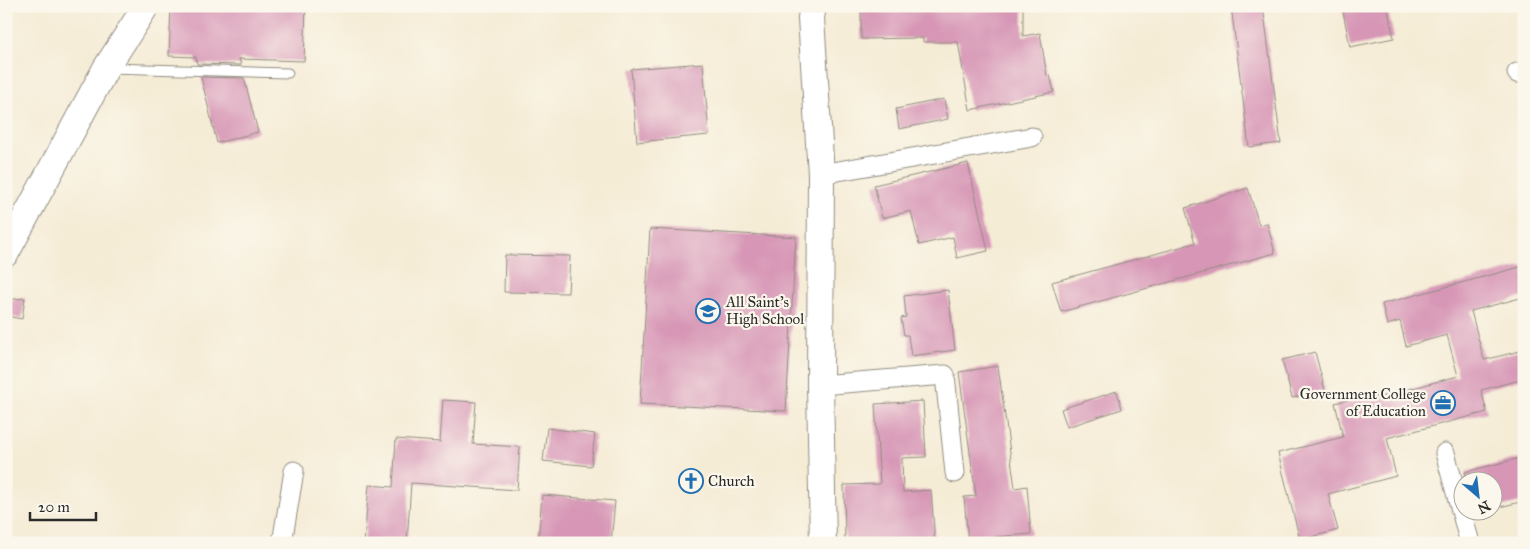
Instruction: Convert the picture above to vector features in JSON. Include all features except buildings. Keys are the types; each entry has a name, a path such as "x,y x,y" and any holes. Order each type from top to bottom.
{"street":[{"path":"6,253 106,68 146,6"},
{"path":"813,6 812,18 821,174 820,385 823,543"},
{"path":"821,174 1032,137"},
{"path":"820,385 945,375 955,473"},
{"path":"1445,453 1470,543"},
{"path":"282,543 294,471"}],"lane":[{"path":"106,68 288,73"}],"place":[{"name":"All Saint's High School","path":"708,311"},
{"name":"Government College of Education","path":"1443,403"},
{"name":"Church","path":"691,481"}]}
